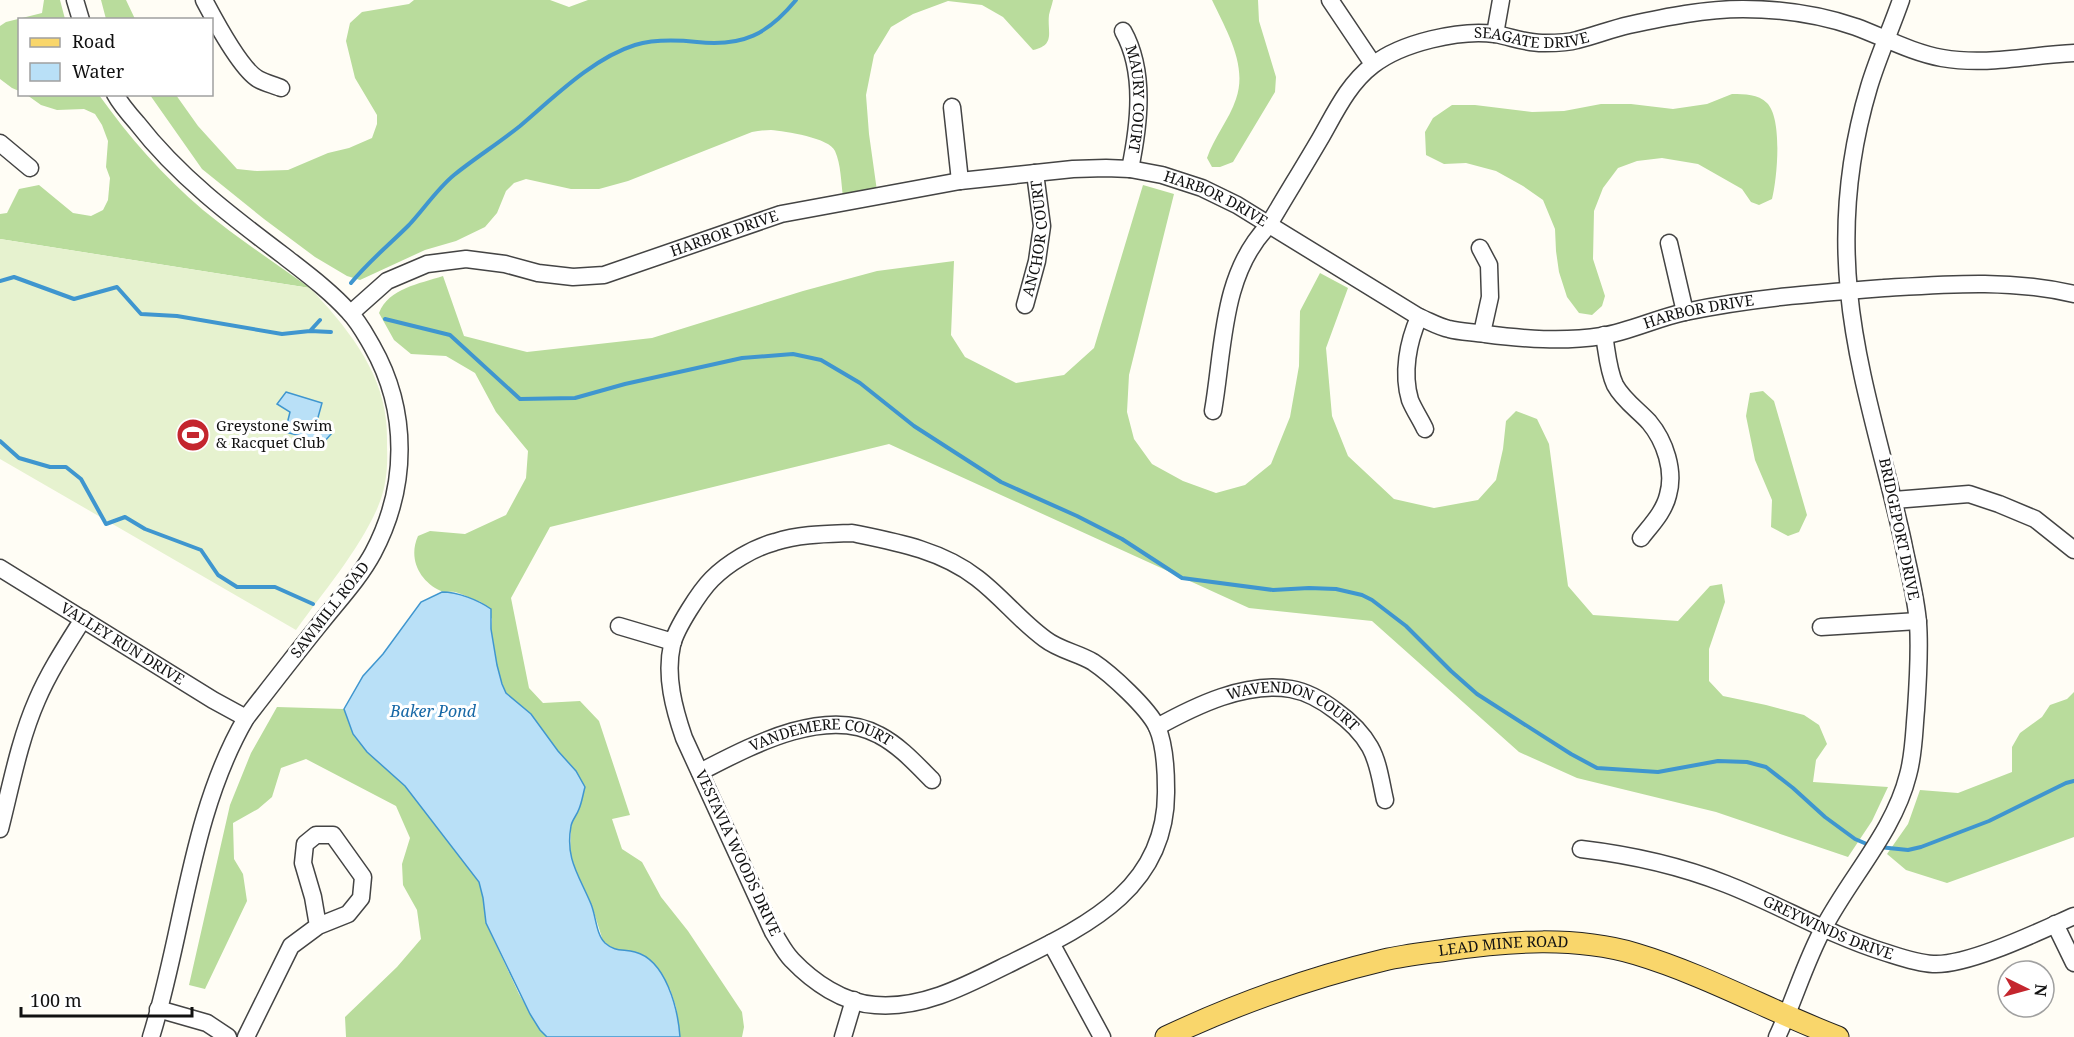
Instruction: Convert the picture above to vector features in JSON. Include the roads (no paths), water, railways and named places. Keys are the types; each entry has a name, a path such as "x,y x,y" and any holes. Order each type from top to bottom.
{"main road":[{"name":"LEAD MINE ROAD","path":"1166,1037 1209,1016 1274,992 1386,959 1493,943 1570,941 1635,954 1702,978 1787,1017 1838,1037"}],"street":[{"path":"75,0 80,18"},
{"path":"204,0 216,24 251,72 257,78 281,88"},
{"path":"1330,0 1373,64"},
{"path":"1495,34 1501,0"},
{"name":"BRIDGEPORT DRIVE","path":"1777,1037 1823,929 1898,804 1908,774 1914,741 1917,621 1894,500 1862,369 1849,291 1846,227 1852,153 1869,84 1901,0"},
{"name":"SEAGATE DRIVE","path":"1213,411 1230,297 1241,267 1257,238 1268,226 1349,89 1373,64 1395,52 1451,36 1478,33 1541,43 1574,41 1659,19 1743,9 1827,19 1939,57 1968,62 2074,53"},
{"name":"MAURY COURT","path":"1123,31 1129,42 1135,64 1137,83 1137,134 1130,169"},
{"name":"SAWMILL ROAD","path":"117,96 170,162 207,196 323,287 351,313 380,360 392,389 398,415 400,461 393,506 372,555 246,718 235,738 213,789 151,1037"},
{"path":"952,107 960,182"},
{"path":"0,143 30,168"},
{"name":"HARBOR DRIVE","path":"351,313 387,281 427,264 466,259 505,264 538,273 573,277 604,275 781,214 960,182 1106,168 1130,169 1162,175 1202,188 1237,205 1419,317 1447,329 1527,339 1565,339 1604,335 1685,312 1760,300 1947,284 2004,283 2055,289 2074,294"},
{"name":"ANCHOR COURT","path":"1025,305 1037,261 1042,226 1035,173"},
{"path":"1669,243 1685,312"},
{"path":"1480,248 1489,265 1490,297 1482,333"},
{"path":"1419,317 1412,334 1407,375 1410,400 1425,429"},
{"path":"1604,335 1608,363 1616,385 1630,405 1650,423 1663,445 1671,470 1668,495 1658,516 1641,538"},
{"path":"1894,500 1969,494 2035,519 2074,550"},
{"name":"VESTAVIA WOODS DRIVE","path":"852,533 922,549 949,560 976,577 1013,613 1048,641 1092,662 1114,679 1148,714 1157,727 1166,766 1166,800 1159,842 1144,869 1126,893 1103,912 1051,944 953,992 928,999 874,1005 833,993 812,978 790,959 772,932 684,738 673,706 670,675 673,642 687,614 712,579 741,558 774,542 810,535 852,533"},
{"name":"VALLEY RUN DRIVE","path":"0,568 213,700 246,718"},
{"path":"0,829 19,753 36,703 49,674 83,620"},
{"path":"1821,627 1917,621"},
{"path":"620,626 673,642"},
{"name":"WAVENDON COURT","path":"1157,727 1190,709 1222,697 1260,688 1291,690 1320,699 1356,728 1371,748 1379,770 1385,800"},
{"name":"VANDEMERE COURT","path":"700,772 737,753 789,732 819,725 854,725 879,734 898,748 932,780"},
{"path":"246,1037 291,946 318,926 348,914 361,898 363,877 333,835 316,835 305,844 303,864 313,897 318,926"},
{"name":"GREYWINDS DRIVE","path":"1581,849 1622,854 1673,865 1727,884 1862,945 1892,955 1934,964 1961,960 1999,948 2074,916"},
{"path":"2055,924 2074,963"},
{"path":"1051,944 1102,1037"},
{"path":"843,1037 854,1000"},
{"path":"158,1009 207,1023 228,1037"}],"water":[{"path":"286,392 322,403 317,421 332,433 324,442 285,432 290,412 277,404"},
{"name":"Baker Pond","path":"442,592 468,597 491,609 491,629 497,665 506,693 531,714 576,771 585,787 571,826 570,848 574,866 591,904 600,935 612,948 635,952 646,957 655,965 673,1000 680,1037 547,1037 530,1014 486,923 479,882 405,786 367,752 353,734 344,709 363,676 383,654 421,602"}],"waterway":[{"path":"351,283 409,225 454,175 604,59 635,45 650,42 674,40 713,43 741,40 764,30 786,12 796,0"},
{"path":"0,281 14,277 74,299 117,287 141,314 177,316 282,334 310,331 320,320"},
{"path":"385,319 450,335 520,399 575,398 625,384 742,358 793,354 821,360 860,383 914,426 1001,482 1122,539 1182,578 1273,590 1336,589 1362,595 1406,626 1477,694 1597,768 1658,772 1718,761 1747,762 1766,767 1825,817 1855,839 1869,845"},
{"path":"310,331 331,332"},
{"path":"0,441 19,458 50,467 66,467 81,479 106,524 125,517 145,529 201,550 218,575 237,587 275,587 313,604"},
{"path":"1879,847 1908,850 1921,847 1989,821 2074,781"}],"place":[{"name":"Greystone Swim & Racquet Club","path":"193,435"}]}
